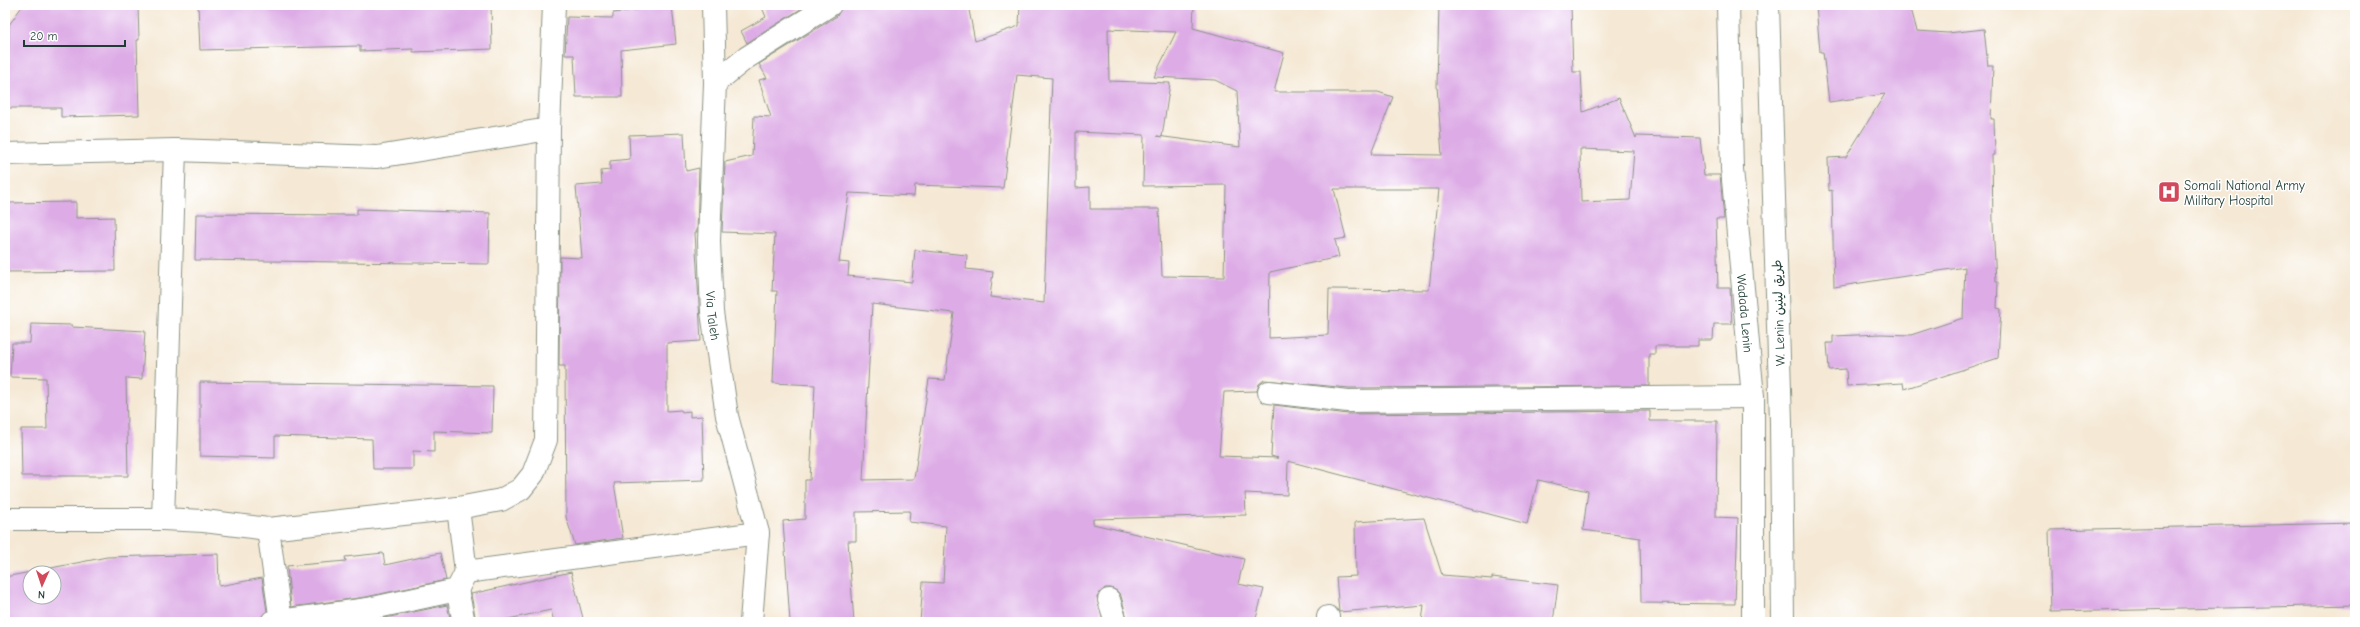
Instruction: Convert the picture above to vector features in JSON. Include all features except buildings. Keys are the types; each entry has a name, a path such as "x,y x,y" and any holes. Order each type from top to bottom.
{"street":[{"path":"5,519 163,519 204,521 268,529 458,508 501,500 521,489 533,474 546,440 549,128 554,5"},
{"name":"Via Taleh","path":"713,5 715,83 709,241 712,312 727,416 758,533 751,622"},
{"path":"715,83 746,58 830,5"},
{"name":"Wadada Lenin","path":"1728,5 1732,169 1753,397 1753,622"},
{"name":"W. Lenin طريق لينين","path":"1768,5 1781,422 1783,622"},
{"path":"5,154 175,150 377,157 549,128"},
{"path":"163,519 175,150"},
{"path":"1269,392 1348,401 1753,397"},
{"path":"458,508 464,622"},
{"path":"268,529 277,621 368,609 461,581 758,533"},
{"path":"1109,600 1116,622"}],"place":[{"name":"Somali National Army Military Hospital","path":"2169,192"}]}
